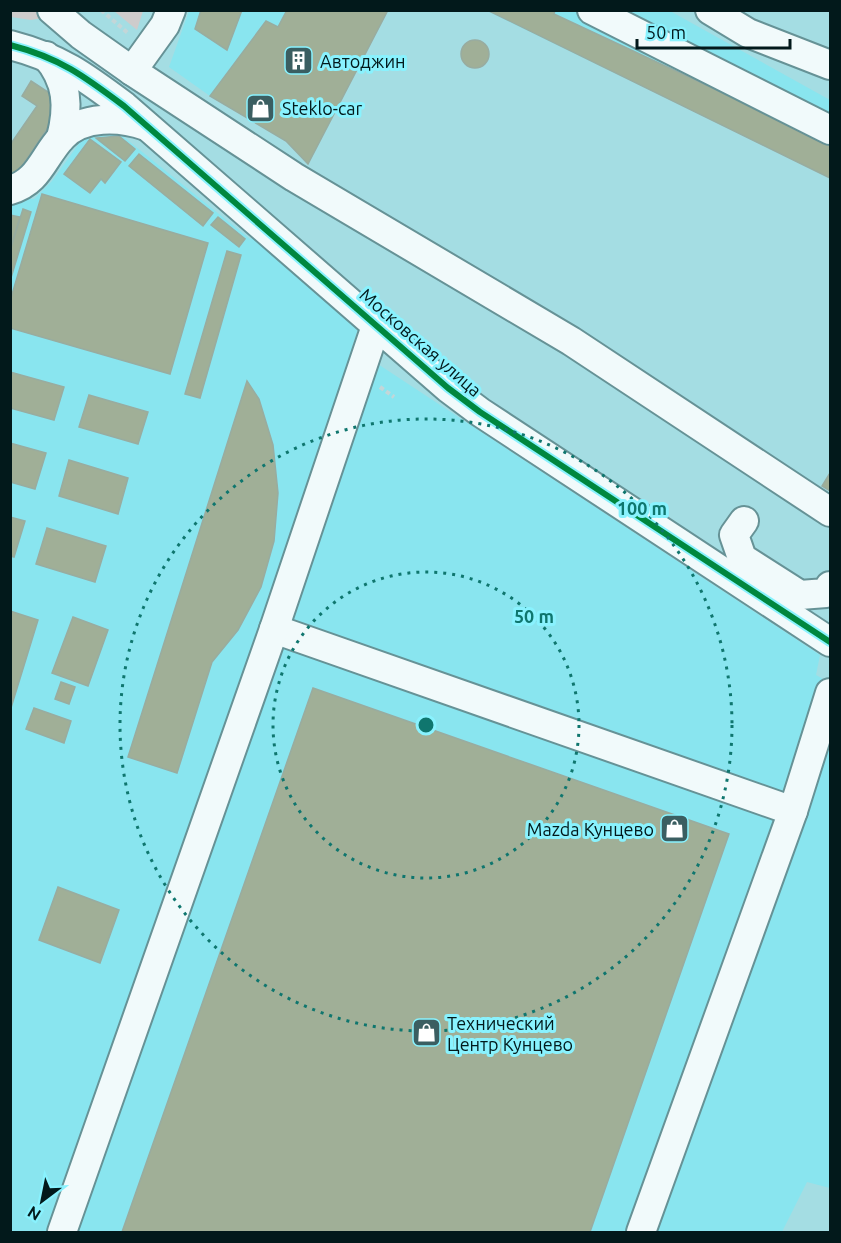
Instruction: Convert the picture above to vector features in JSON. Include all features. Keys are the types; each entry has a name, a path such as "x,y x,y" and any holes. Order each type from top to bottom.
{"street":[{"path":"132,71 165,25 171,10"},
{"path":"592,10 831,130"},
{"path":"710,10 748,33 828,58"},
{"path":"55,12 81,35 132,71 294,177 571,341 831,512"},
{"path":"11,45 46,41 55,30 55,12"},
{"name":"Московская улица","path":"11,45 44,54 89,81 147,126 448,388 480,412 770,589 831,642"},
{"path":"44,54 61,76 64,87 67,104 61,138"},
{"path":"10,190 23,186 38,174 61,138 71,130 116,118 147,126"},
{"path":"62,1233 274,629 377,324"},
{"path":"744,521 734,535 742,558 770,589 800,596 826,593 831,586"},
{"path":"274,629 793,811"},
{"path":"640,1233 793,811 831,693"}],"shaded area":[{"path":"10,11 41,11 48,17 31,20 11,17"},
{"path":"114,11 143,11 137,30"},
{"path":"189,11 287,11 278,27 266,21 210,96 169,67"},
{"path":"487,11 670,11 830,100 830,178"},
{"path":"120,134 250,239 254,237 359,326 352,347 820,655 816,675 830,683 830,1188 807,1182 782,1232 11,1232 11,198 34,199 52,181 83,138"}],"building":[{"path":"201,10 242,10 227,50 195,29"},
{"name":"Автоджин","path":"287,10 388,10 308,164 286,141 210,96 266,21 278,27"},
{"path":"487,10 555,10 554,14 830,143 830,178"},
{"path":"475,40 485,44 489,54 485,64 475,68 465,64 461,54 465,44"},
{"path":"31,81 57,98 57,114 12,181 10,145 37,106 22,96"},
{"path":"119,136 135,149 125,161 96,138"},
{"path":"90,139 121,162 105,183 101,179 90,193 64,174"},
{"path":"139,154 213,213 203,226 129,166"},
{"path":"42,194 208,243 170,374 10,328 10,301"},
{"path":"23,209 31,212 10,281 10,250"},
{"path":"10,215 20,217 10,250"},
{"path":"218,217 245,239 239,247 211,225"},
{"path":"227,251 241,255 200,398 185,394"},
{"path":"10,372 64,387 54,420 10,408"},
{"path":"247,381 259,399 273,445 278,493 274,541 261,587 238,630 212,662 177,773 128,757"},
{"path":"89,395 148,412 138,444 79,427"},
{"path":"10,443 46,453 35,489 10,482"},
{"path":"69,460 128,478 118,514 59,496"},
{"path":"830,473 830,491 822,486"},
{"path":"10,517 25,521 14,557 10,556"},
{"path":"47,528 106,546 95,582 36,564"},
{"path":"10,611 38,620 10,711"},
{"path":"73,617 108,630 88,686 52,673"},
{"path":"61,682 75,687 69,704 55,699"},
{"name":"Технический Центр Кунцево","path":"313,688 729,834 590,1232 122,1232"},
{"path":"34,708 71,721 64,743 26,729"},
{"path":"58,887 119,910 100,963 39,940"}],"cycle path":[{"path":"10,45 28,50 71,69 124,106 448,388 480,412 830,642"}],"place":[{"name":"Автоджин","path":"299,61"},
{"name":"Steklo-car","path":"261,108"},
{"name":"Mazda Кунцево","path":"675,829"},
{"name":"Технический Центр Кунцево","path":"426,1033"}]}
